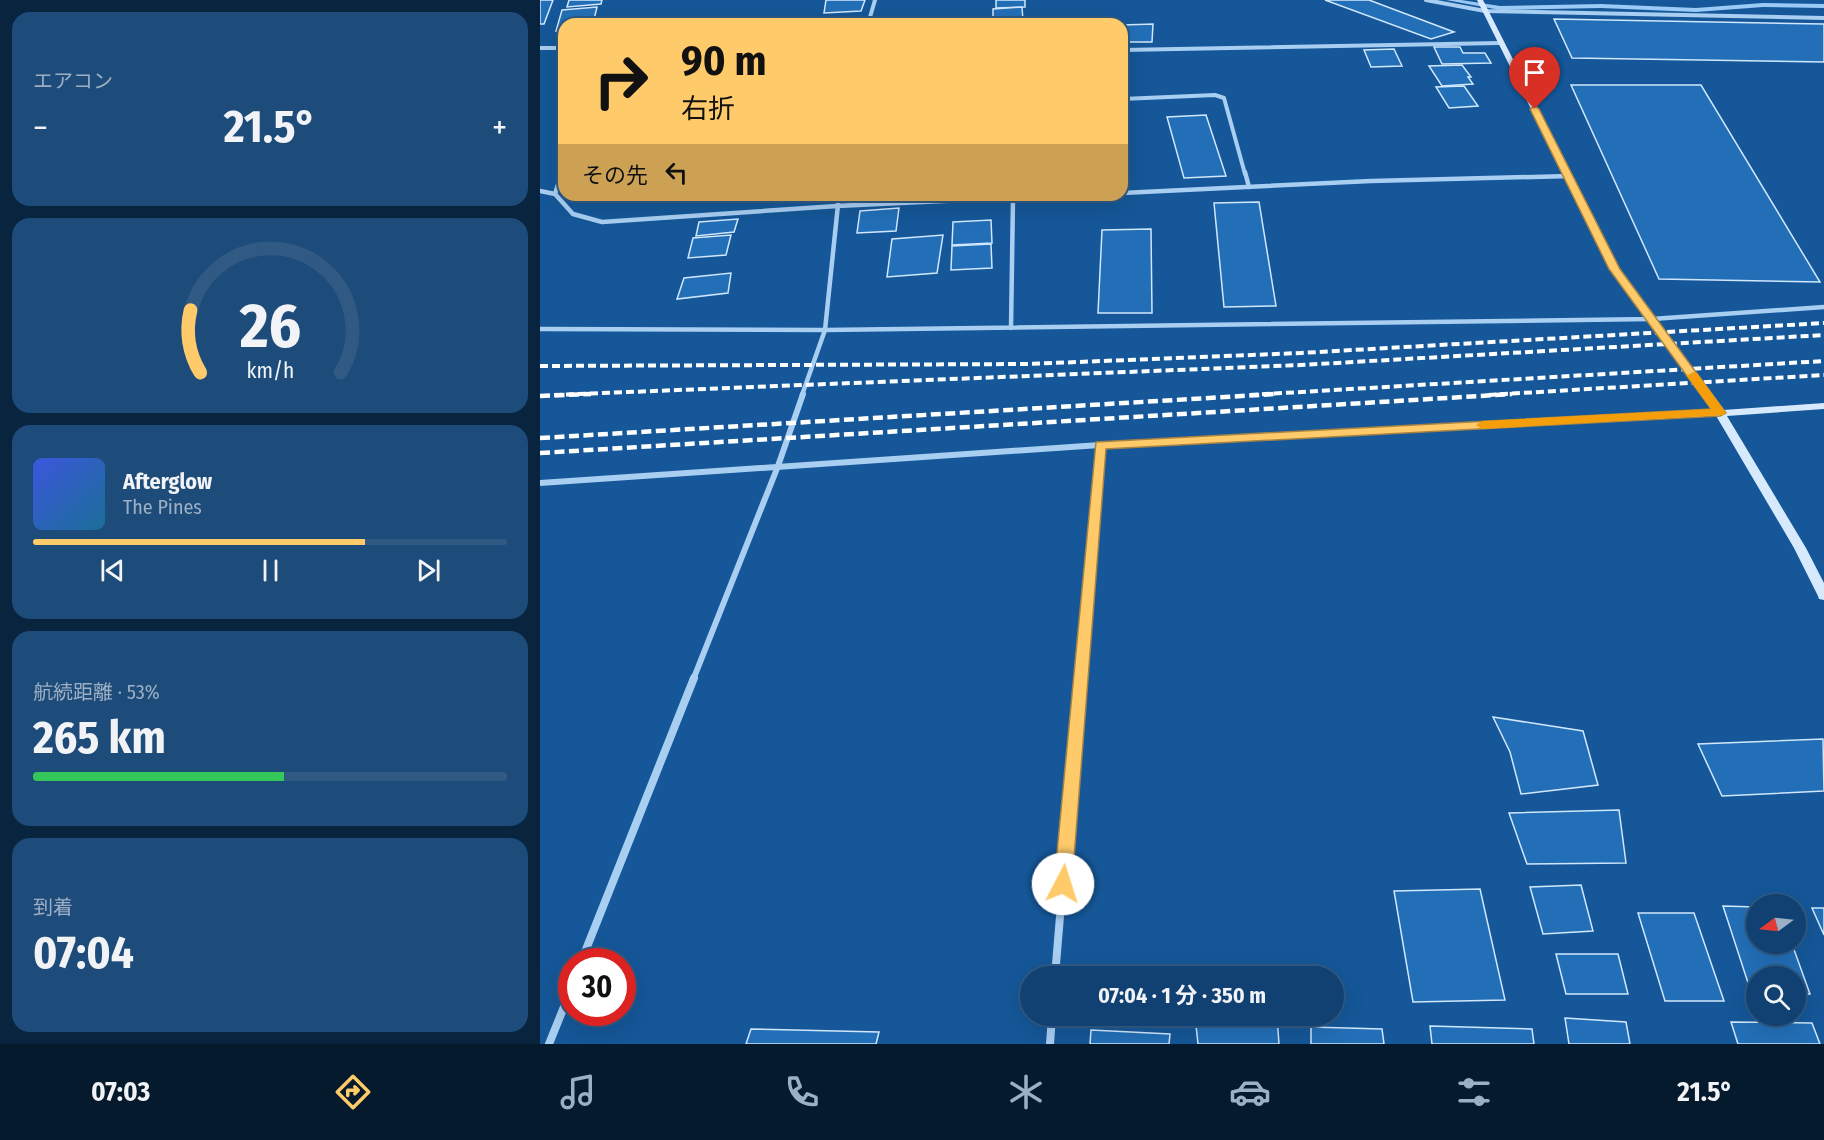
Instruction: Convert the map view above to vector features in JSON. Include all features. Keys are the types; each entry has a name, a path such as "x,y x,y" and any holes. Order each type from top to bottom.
{"street":[{"path":"870,18 875,0"},
{"path":"1426,0 1485,11 1824,18"},
{"path":"1480,0 1615,269 1720,413 1800,548 1824,596"},
{"path":"1128,50 1500,43"},
{"path":"540,48 558,48"},
{"path":"1128,99 1215,95 1224,98 1249,187"},
{"path":"1128,193 1570,176"},
{"path":"555,194 558,185"},
{"path":"540,191 555,194 558,197"},
{"path":"561,201 573,214 602,222 947,201"},
{"path":"587,948 778,466 825,330 837,201"},
{"path":"1011,328 1013,201"},
{"path":"540,329 825,330 1652,319 1824,307"},
{"path":"540,483 1100,445 1824,406"},
{"path":"1056,966 1100,445"},
{"path":"549,1044 558,1022"},
{"path":"1050,1044 1051,1026"}],"building":[{"path":"540,0 553,0 544,24 540,24"},
{"path":"569,0 602,0 601,4 567,7"},
{"path":"826,0 865,0 861,11 824,13"},
{"path":"996,0 1025,0 1025,7 996,8"},
{"path":"1325,0 1369,0 1454,32 1431,39"},
{"path":"597,7 594,18 560,18 562,10"},
{"path":"1022,7 1023,18 993,18 993,9"},
{"path":"1554,19 1824,24 1824,62 1572,58"},
{"path":"1153,24 1152,42 1128,42 1128,25"},
{"path":"1434,47 1460,47 1463,53 1485,53 1491,63 1442,64"},
{"path":"1394,49 1402,66 1371,67 1364,50"},
{"path":"1462,65 1473,84 1442,86 1429,66"},
{"path":"1571,85 1701,85 1820,282 1659,279"},
{"path":"1464,86 1478,106 1449,108 1436,87"},
{"path":"1206,115 1226,176 1184,178 1167,117"},
{"path":"1259,202 1276,306 1224,307 1214,203"},
{"path":"899,208 896,231 857,233 860,211"},
{"path":"738,219 734,232 696,236 699,222"},
{"path":"991,220 992,243 952,245 953,222"},
{"path":"1151,229 1152,313 1098,313 1102,230"},
{"path":"731,235 726,255 688,258 693,238"},
{"path":"943,235 937,273 887,277 892,239"},
{"path":"991,244 992,268 951,270 952,246"},
{"path":"731,273 728,293 677,299 684,278"},
{"path":"1493,717 1583,731 1598,785 1521,794 1510,752"},
{"path":"1823,739 1824,791 1722,796 1698,744"},
{"path":"1619,810 1626,863 1527,864 1509,813"},
{"path":"1581,885 1593,931 1543,934 1530,887"},
{"path":"1480,889 1505,1000 1413,1002 1394,891"},
{"path":"1723,906 1746,907 1746,954 1796,954 1800,966 1746,966 1746,977"},
{"path":"1812,908 1824,908 1824,935"},
{"path":"1638,913 1694,913 1724,1001 1665,1001"},
{"path":"1556,954 1618,954 1628,994 1566,994"},
{"path":"1565,1018 1626,1022 1630,1044 1569,1044"},
{"path":"1731,1022 1746,1022 1746,1026 1806,1026 1806,1023 1812,1023 1820,1044 1738,1044"},
{"path":"1196,1026 1278,1026 1279,1044 1198,1044"},
{"path":"1430,1026 1532,1029 1534,1044 1432,1044"},
{"path":"1311,1027 1382,1029 1384,1044 1311,1044"},
{"path":"751,1029 879,1032 876,1044 746,1044"},
{"path":"1091,1030 1170,1034 1169,1044 1090,1044"}],"waterway":[{"path":"1449,0 1500,8 1601,6 1696,10 1763,5 1824,6"}],"railway":[{"path":"540,366 1028,364 1301,353 1824,323"},
{"path":"554,395 1301,365 1824,335"},
{"path":"1250,395 1824,361"},
{"path":"1488,395 1824,375"},
{"path":"540,396 591,394"},
{"path":"540,438 1275,394"},
{"path":"540,453 1512,394"}],"slow traffic":[{"path":"1482,425 1720,413 1693,376"}],"route":[{"path":"1063,884 1100,445 1720,413 1615,269 1535,109"}]}
